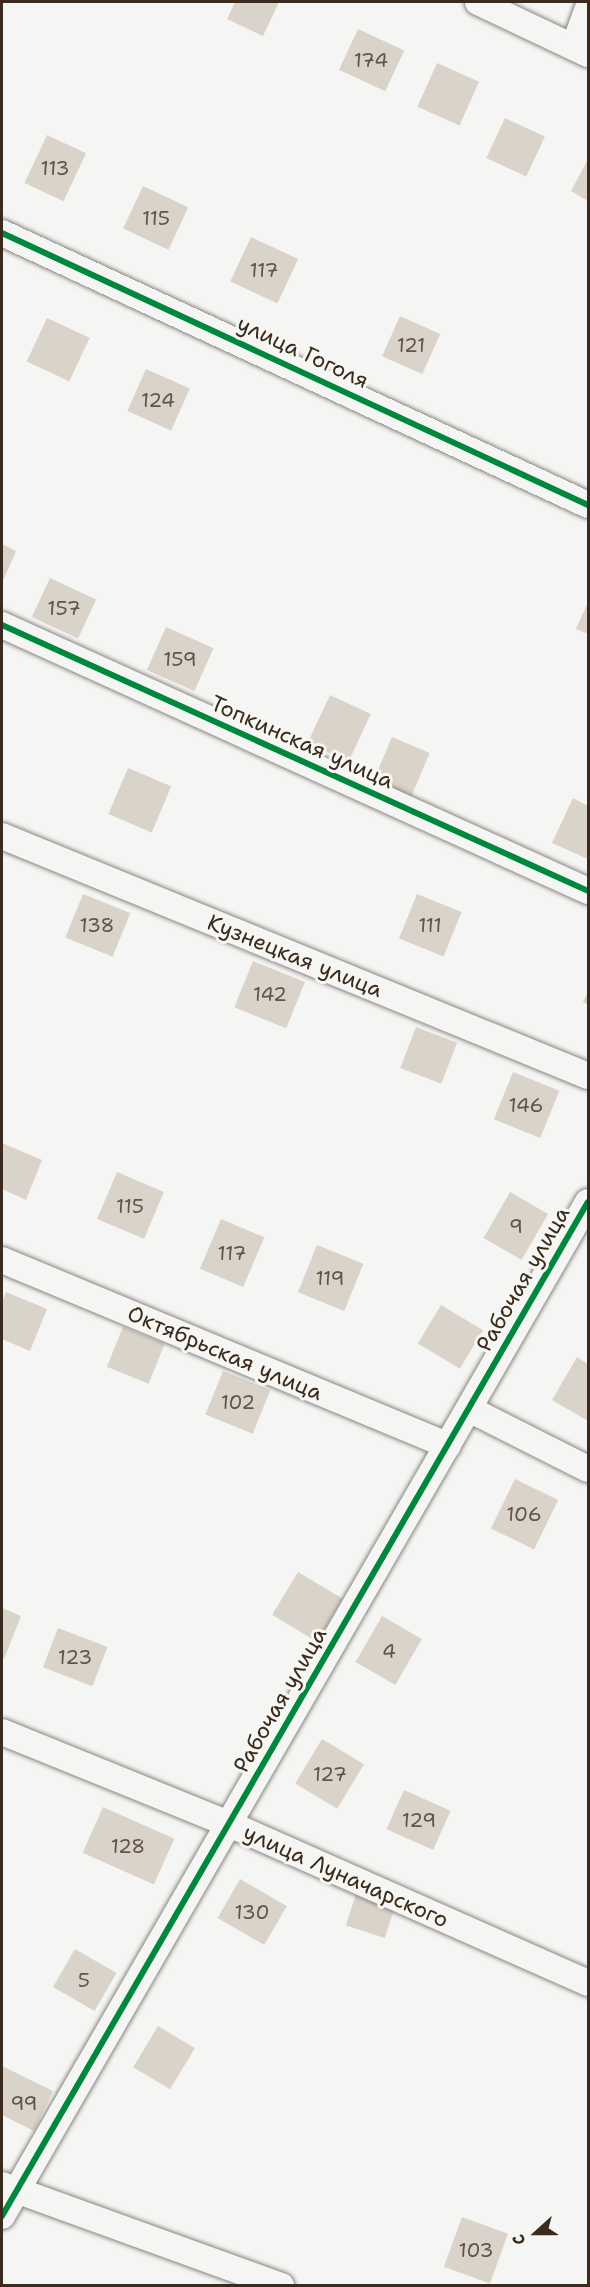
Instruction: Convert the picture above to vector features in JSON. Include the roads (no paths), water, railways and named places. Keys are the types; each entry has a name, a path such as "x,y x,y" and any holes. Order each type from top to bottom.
{"street":[{"path":"478,2 581,50 588,8"},
{"name":"улица Гоголя","path":"2,233 588,505"},
{"name":"Топкинская улица","path":"2,625 588,891"},
{"name":"Кузнецкая улица","path":"2,836 588,1076"},
{"name":"Рабочая улица","path":"2,2216 9,2188 229,1824 588,1202"},
{"name":"Октябрьская улица","path":"2,1260 447,1446"},
{"path":"469,1409 588,1468"},
{"name":"улица Луначарского","path":"2,1732 229,1824 588,1983"},
{"path":"9,2188 280,2286"}]}
